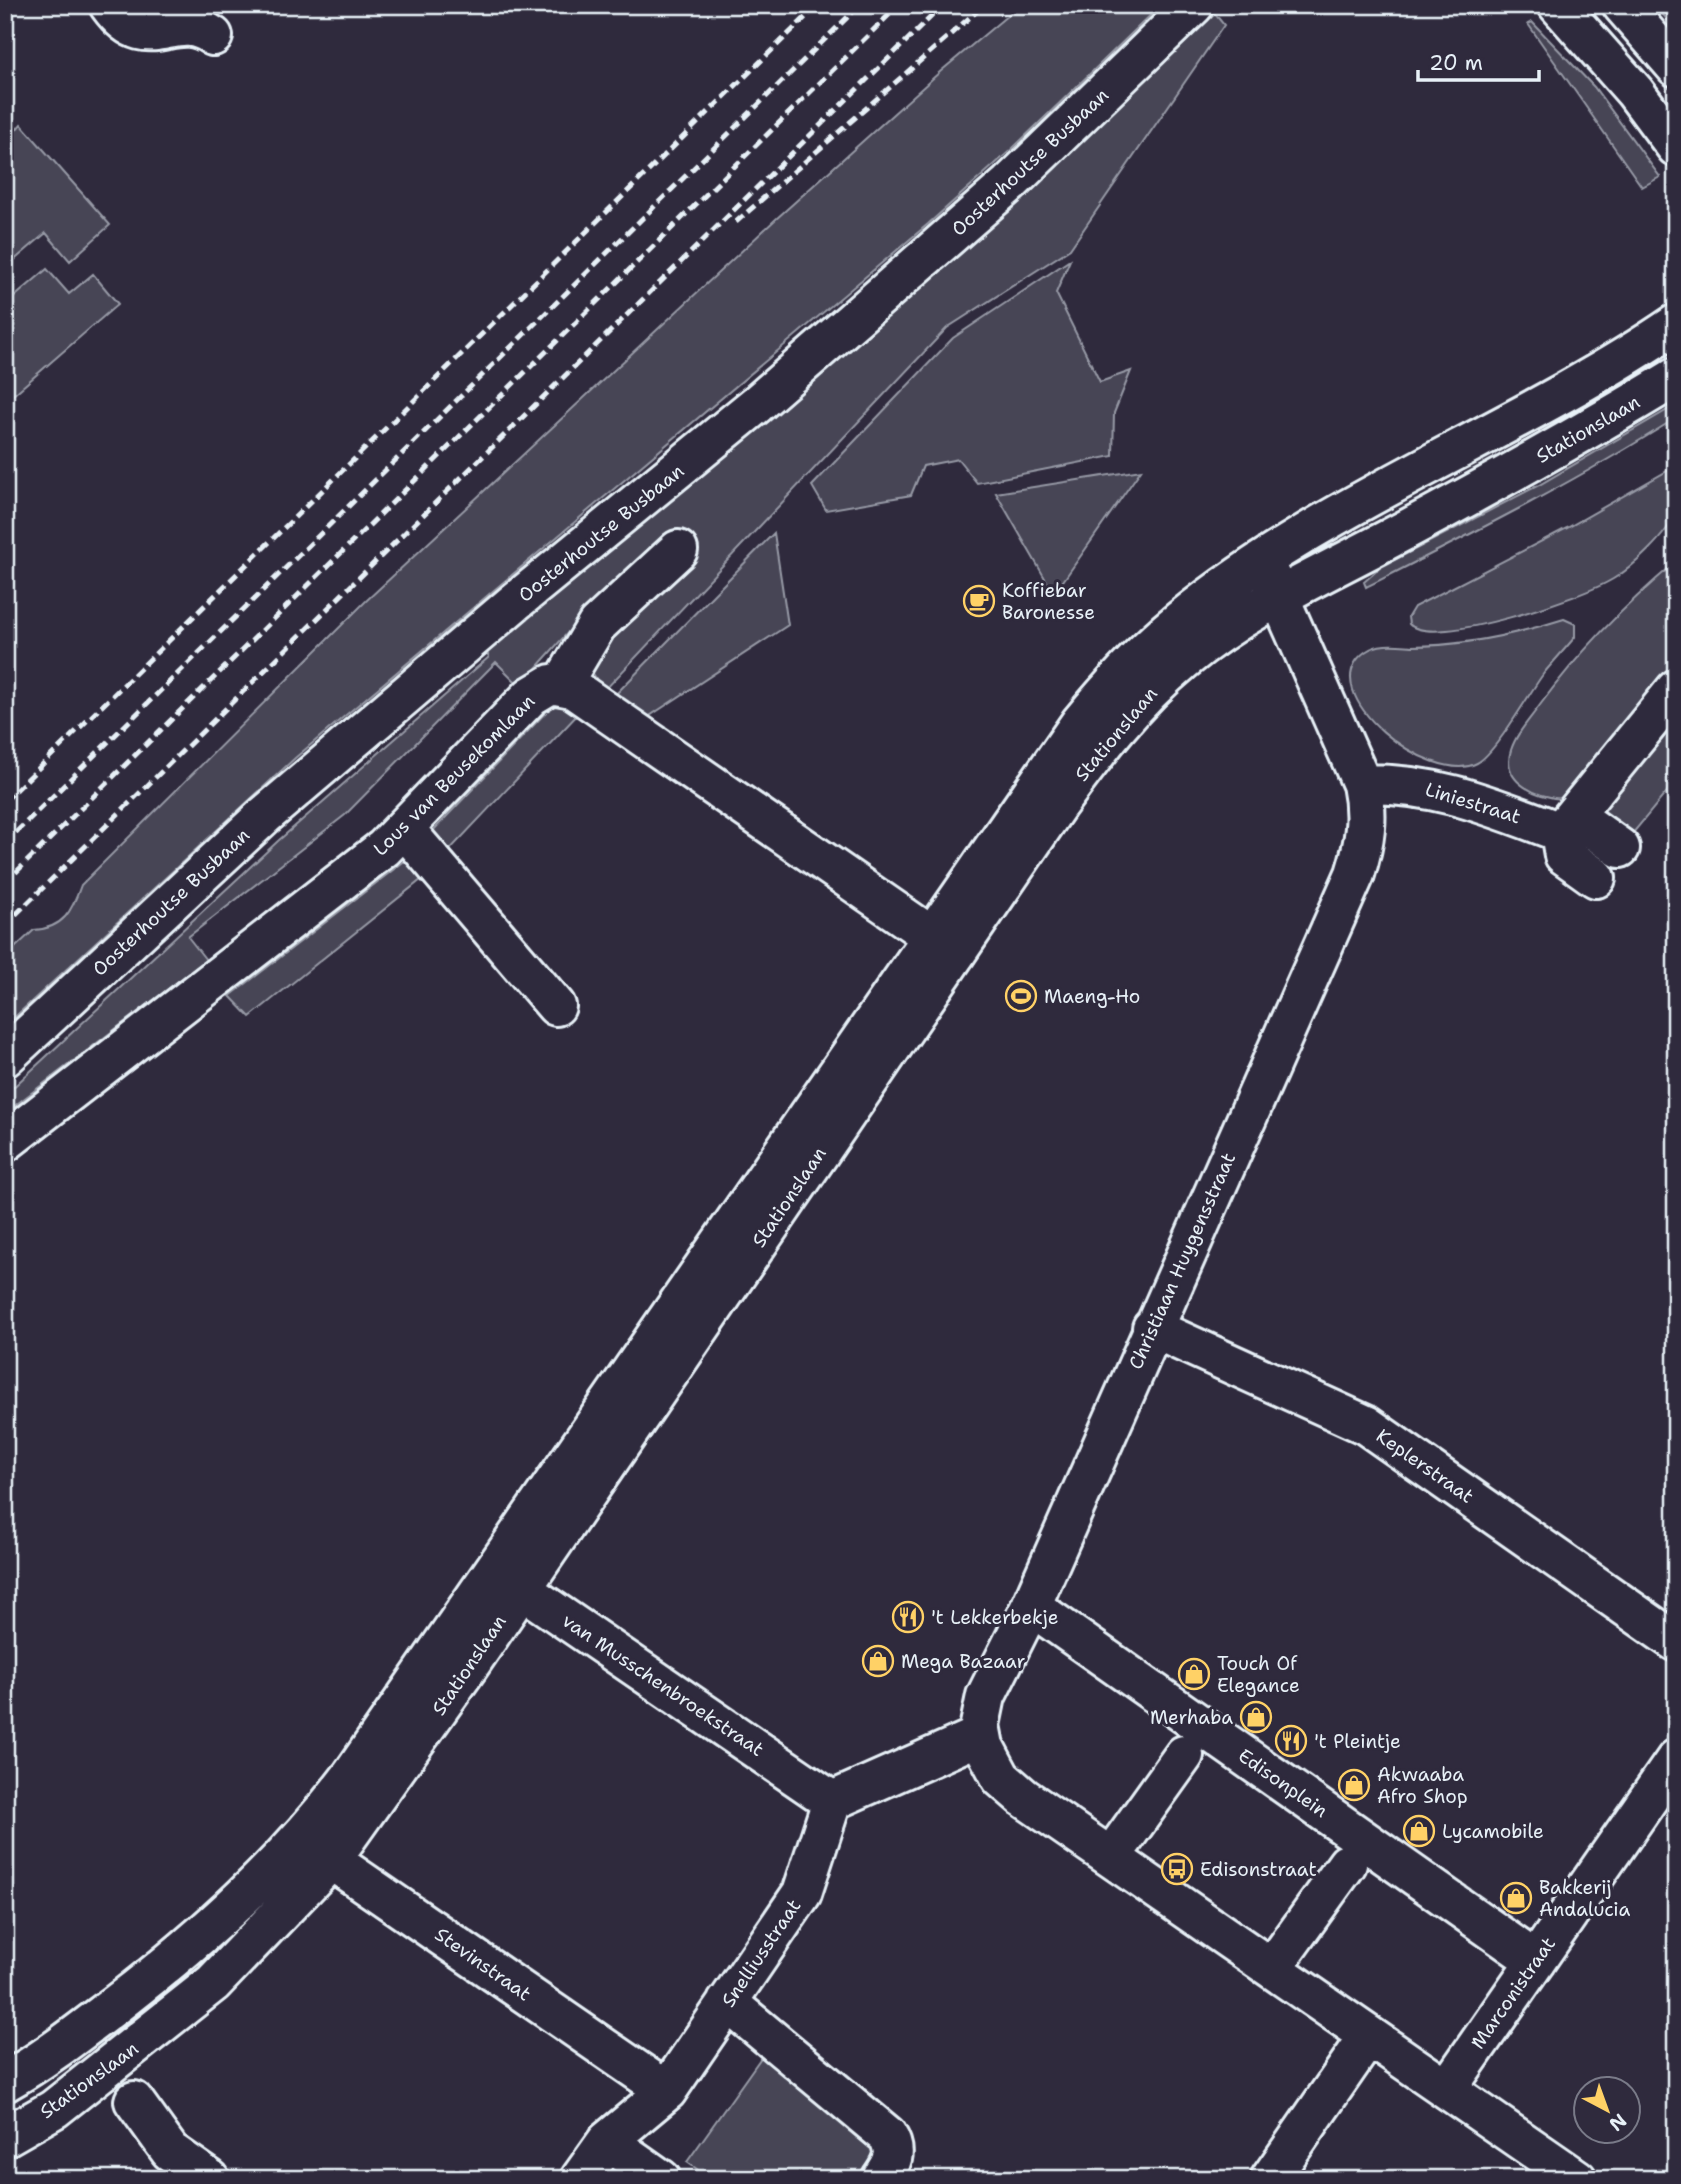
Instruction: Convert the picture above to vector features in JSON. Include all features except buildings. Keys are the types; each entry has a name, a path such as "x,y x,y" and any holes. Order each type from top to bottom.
{"street":[{"path":"109,5 118,18 136,30 154,33 190,26 213,36"},
{"name":"Oosterhoutse Busbaan","path":"5,1057 265,815 515,603 757,404 1009,184 1194,5"},
{"path":"1558,5 1636,92 1676,147"},
{"path":"1622,5 1676,67"},
{"name":"Stationslaan","path":"5,2082 85,2029 185,1951 294,1847 507,1580 944,945 1080,723 1121,673 1167,631 1263,560 1364,500 1517,419 1676,324"},
{"name":"Stationslaan","path":"944,945 1105,741 1147,693 1186,658 1279,597 1584,433 1676,377"},
{"path":"678,550 597,625 562,684 580,693 944,945"},
{"path":"1263,560 1362,784"},
{"name":"Lous van Beusekomlaan","path":"5,1142 384,848 531,696 540,688 562,684"},
{"path":"1596,878 1564,855 1560,832 1676,690"},
{"name":"Liniestraat","path":"1362,784 1418,786 1448,792 1560,832"},
{"name":"Christiaan Huygensstraat","path":"981,1735 981,1715 993,1676 1031,1606 1355,874 1366,840 1367,808 1362,784"},
{"path":"1560,832 1589,826 1620,848"},
{"path":"404,828 556,1006"},
{"name":"Keplerstraat","path":"1152,1328 1366,1425 1676,1642"},
{"name":"Stationslaan","path":"5,2137 54,2109 213,1983 331,1860 380,1795 507,1580"},
{"name":"van Musschenbroekstraat","path":"507,1580 832,1801"},
{"name":"Edisonplein","path":"1031,1606 1536,1961"},
{"path":"832,1801 981,1735 1001,1778 1577,2179"},
{"path":"1111,1857 1184,1755"},
{"name":"Marconistraat","path":"1447,2089 1676,1759"},
{"name":"Snelliusstraat","path":"580,2179 607,2141 667,2091 802,1892 832,1801"},
{"name":"Stevinstraat","path":"294,1847 331,1860 667,2091"},
{"path":"1272,1968 1347,1864"},
{"path":"727,2002 887,2134 894,2150 893,2159 881,2179"},
{"path":"1270,2179 1369,2036"},
{"path":"134,2101 170,2151 210,2179"},
{"path":"607,2141 661,2179"}],"shaded area":[{"path":"1020,5 1161,5 1013,148 928,224 295,758 5,1026 5,957 34,930 60,922 74,903 81,885 366,601 776,219 941,71"},
{"path":"1654,5 1676,5 1676,29"},
{"path":"1215,14 1224,25 1070,249 947,328 604,691 592,672 589,660 605,639 696,557 673,531 588,610 520,686 496,662 345,815 188,937 206,960 5,1113 5,1095 278,841 489,657 486,650 1004,215"},
{"path":"1532,22 1594,87 1660,177 1642,187 1528,24"},
{"path":"21,124 110,225 70,261 46,233 5,268 5,143"},
{"path":"1070,260 1056,293 1100,382 1131,371 1114,413 1113,456 977,483 958,459 923,466 911,495 826,510 812,486 953,338"},
{"path":"47,269 69,294 93,274 118,304 5,402 5,305"},
{"path":"1676,405 1676,418 1601,464 1366,587 1364,582 1381,567 1539,485"},
{"path":"1676,466 1677,503 1671,522 1648,550 1613,579 1572,597 1509,618 1447,630 1423,630 1409,624 1408,617 1414,607 1567,528"},
{"path":"1141,470 1054,594 996,493"},
{"path":"774,533 788,625 645,719 614,696"},
{"path":"1676,562 1676,675 1565,799 1544,796 1525,787 1511,772 1509,762 1513,744 1520,732 1587,648 1621,612"},
{"path":"1564,619 1575,624 1575,637 1544,673 1493,748 1477,763 1457,767 1433,762 1407,749 1384,732 1364,711 1353,690 1352,670 1370,649 1388,645 1470,642 1508,635"},
{"path":"561,702 580,712 444,856 427,837 550,708"},
{"path":"1676,710 1676,781 1633,833 1605,813 1602,807"},
{"path":"411,856 427,875 250,1017 230,996"},
{"path":"765,2052 874,2147 876,2156 867,2179 711,2179 687,2162"}],"railway":[{"path":"5,801 818,5"},
{"path":"5,843 860,5"},
{"path":"5,883 899,5"},
{"path":"5,925 943,5"},
{"path":"736,222 984,5"}],"place":[{"name":"Koffiebar Baronesse","path":"979,601"},
{"name":"Maeng-Ho","path":"1021,996"},
{"name":"'t Lekkerbekje","path":"908,1617"},
{"name":"Mega Bazaar","path":"878,1661"},
{"name":"Touch Of Elegance","path":"1194,1674"},
{"name":"Merhaba","path":"1256,1717"},
{"name":"'t Pleintje","path":"1291,1741"},
{"name":"Akwaaba Afro Shop","path":"1354,1785"},
{"name":"Lycamobile","path":"1419,1831"},
{"name":"Edisonstraat","path":"1177,1869"},
{"name":"Bakkerij Andalucia","path":"1516,1898"}]}
